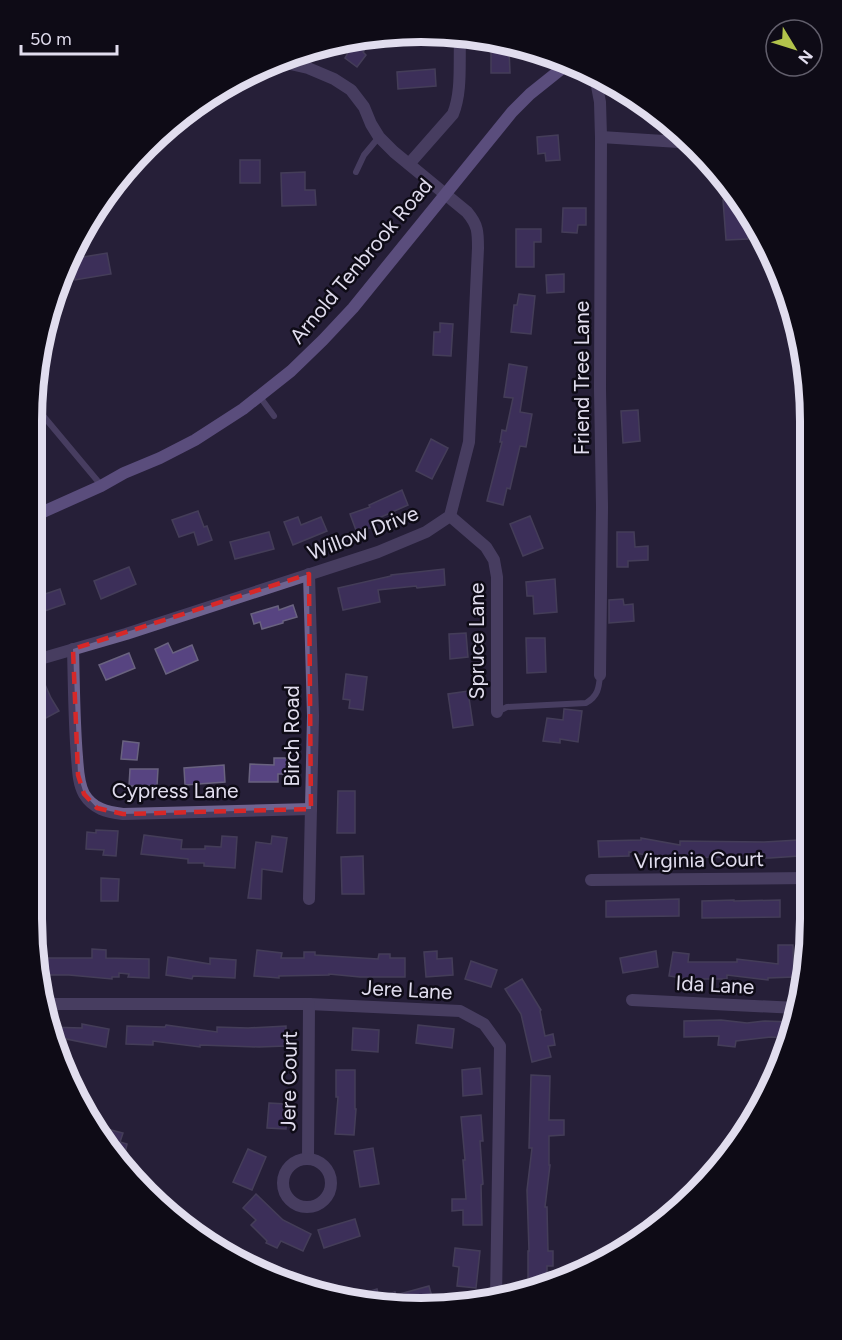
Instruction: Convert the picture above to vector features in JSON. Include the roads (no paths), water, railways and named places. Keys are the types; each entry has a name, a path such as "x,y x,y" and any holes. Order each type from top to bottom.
{"street":[{"path":"409,164 453,114 457,105 460,44"},
{"path":"293,64 309,68 334,79 351,90 364,107 379,137"},
{"name":"Arnold Tenbrook Road","path":"42,512 195,440 260,397 291,371 338,324 512,112 561,69"},
{"name":"Friend Tree Lane","path":"597,85 600,102 601,137 600,675"},
{"name":"Willow Drive","path":"42,658 126,634 378,552 426,532 450,516 469,442 478,230 474,220 379,137"},
{"path":"601,137 677,142"},
{"name":"Spruce Lane","path":"450,516 486,548 494,560 497,577 497,712"},
{"name":"Birch Road","path":"309,574 313,716 309,899"},
{"name":"Cypress Lane","path":"73,649 78,776 84,794 97,808 106,812 123,814 311,809"},
{"name":"Virginia Court","path":"591,880 800,878"},
{"name":"Ida Lane","path":"632,1000 789,1008"},
{"name":"Jere Lane","path":"52,1004 309,1004 460,1011 484,1024 500,1046 496,1291"},
{"name":"Jere Court","path":"308,1158 309,1004"},
{"name":"Jere Court","path":"308,1158 323,1164 331,1177 332,1185 330,1193 319,1204 303,1207 289,1200 282,1185 286,1169 300,1159 308,1158"}],"lane":[{"path":"356,172 364,155 379,137"},
{"path":"260,397 274,416"},
{"path":"42,415 101,486"},
{"path":"497,712 507,707 586,703 597,694 600,687 600,675"},
{"path":"800,909 800,926"}]}
